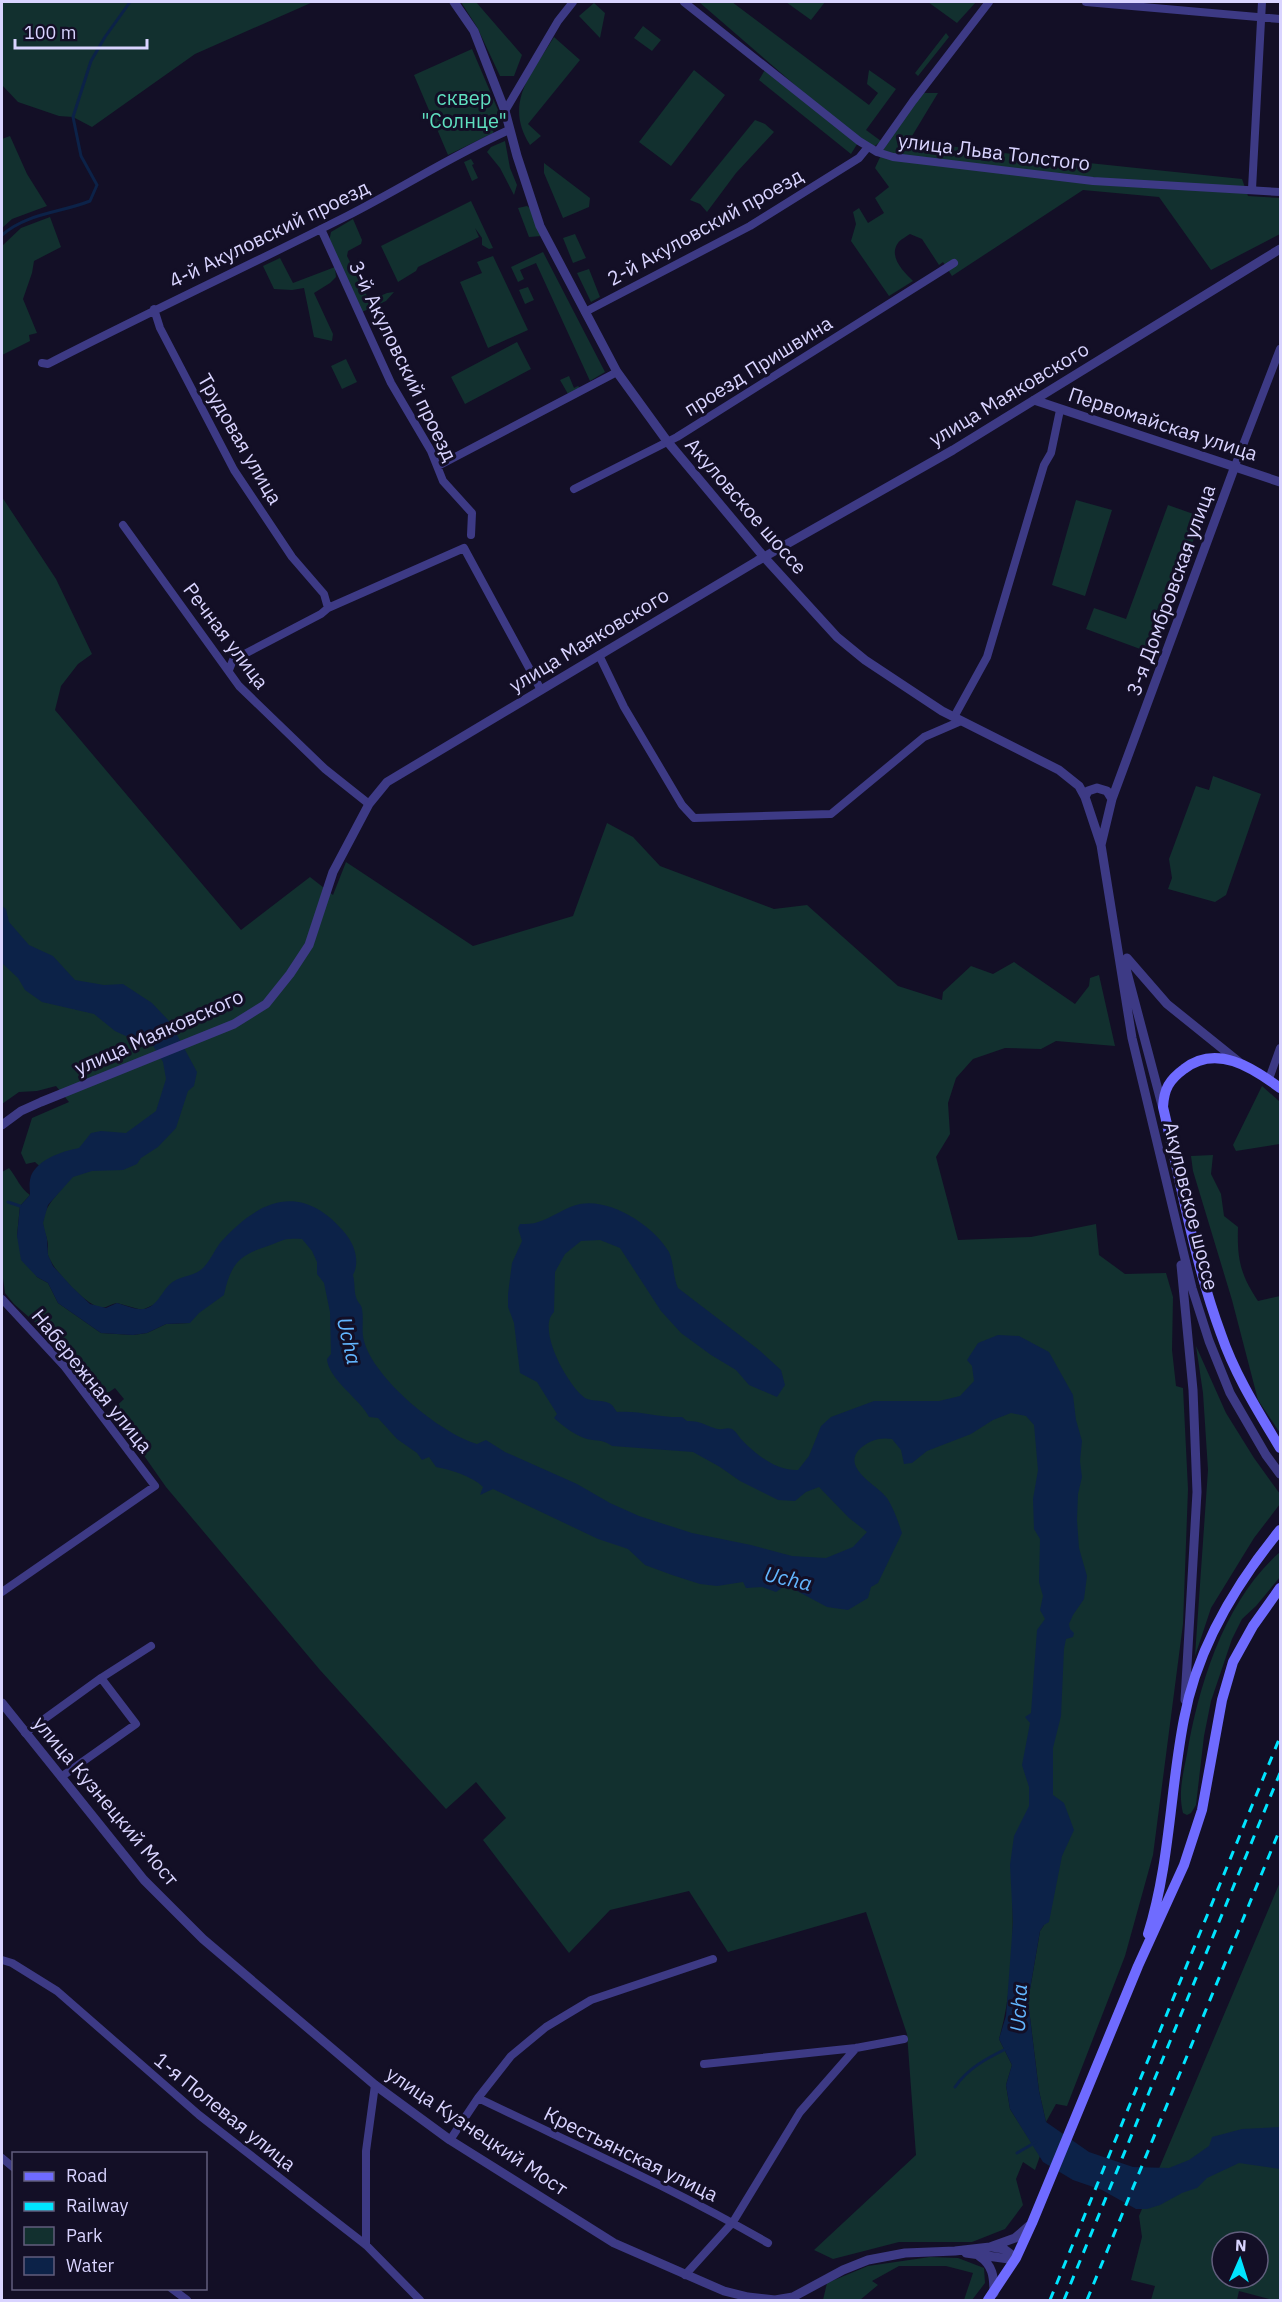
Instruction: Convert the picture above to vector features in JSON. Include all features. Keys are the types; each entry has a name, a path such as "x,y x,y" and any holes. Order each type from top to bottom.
{"main road":[{"path":"1162,1107 1168,1084 1189,1065 1215,1057 1239,1062 1281,1088"},
{"name":"Акуловское шоссе","path":"1162,1107 1205,1285 1221,1335 1244,1386 1281,1448"},
{"path":"1138,1966 1161,1881 1184,1719 1200,1661 1242,1580 1277,1534"},
{"path":"991,2297 1016,2258 1032,2223 1138,1966 1184,1865 1194,1838 1209,1779 1226,1682 1233,1662 1246,1636 1281,1588"}],"street":[{"name":"Акуловское шоссе","path":"454,2 474,31 505,111 540,226 617,372 667,441 764,557 837,637 865,660 957,719 1059,770 1075,782 1085,797 1101,845 1119,943 1162,1107"},
{"path":"505,111 558,21 573,2"},
{"name":"улица Льва Толстого","path":"684,2 877,152 893,157 1093,181 1281,192"},
{"path":"877,152 988,2"},
{"path":"1086,2 1281,19"},
{"path":"1252,189 1262,2"},
{"name":"4-й Акуловский проезд","path":"42,363 48,364 154,309 321,229 509,130"},
{"name":"2-й Акуловский проезд","path":"585,312 750,226 859,158 868,147"},
{"name":"3-й Акуловский проезд","path":"321,229 391,383 438,466 443,481 472,513 471,535"},
{"name":"улица Маяковского","path":"2,1125 21,1111 234,1024 266,1004 309,945 333,872 369,804 387,782 764,557 953,450 1281,249"},
{"name":"проезд Пришвина","path":"574,489 677,437 954,263"},
{"name":"Трудовая улица","path":"154,309 160,328 234,471 292,557 324,594 328,608"},
{"name":"3-я Домбровская улица","path":"1101,845 1112,799 1235,466 1281,349"},
{"path":"438,466 617,372"},
{"name":"Первомайская улица","path":"1034,400 1281,482"},
{"path":"599,655 635,726 682,806 694,818 831,814 924,737 957,719 987,657 1044,465 1051,453 1060,410"},
{"name":"Речная улица","path":"123,525 239,686 325,769 369,804"},
{"path":"229,670 233,660 321,614 328,608 464,548 541,690"},
{"path":"1085,797 1088,791 1097,788 1107,791 1112,799"},
{"path":"1089,809 1098,814 1108,812"},
{"name":"Акуловское шоссе","path":"1116,929 1130,1029 1192,1288 1209,1341 1230,1393 1266,1455 1281,1474"},
{"path":"1119,943 1133,967 1167,1004 1239,1062"},
{"path":"1269,1079 1281,1048"},
{"path":"1175,1221 1188,1319 1197,1492 1184,1719"},
{"name":"Набережная улица","path":"2,1299 65,1367 155,1486 2,1592"},
{"path":"25,1733 101,1677 151,1646"},
{"path":"61,1778 136,1724 101,1677"},
{"name":"улица Кузнецкий Мост","path":"2,1703 144,1880 195,1930 375,2085 450,2140 614,2243 724,2291 775,2300 796,2299 843,2270 868,2260 905,2253 955,2251"},
{"path":"450,2140 478,2098 512,2056 546,2026 591,2000 713,1959"},
{"name":"1-я Полевая улица","path":"2,1960 12,1963 57,1991 199,2115 366,2245 420,2301"},
{"path":"704,2064 856,2048 903,2039"},
{"path":"685,2275 733,2222 800,2112 856,2048"},
{"path":"366,2245 366,2151 375,2085"},
{"name":"Крестьянская улица","path":"478,2098 733,2222 768,2243"},
{"path":"955,2251 990,2247 1015,2238 1032,2223"},
{"path":"990,2247 1005,2249 1016,2258"},
{"path":"955,2251 1016,2258"},
{"path":"977,2255 988,2262 993,2274 991,2297"},
{"path":"172,2290 187,2301"}],"green space":[{"path":"2,2 313,2 195,54 92,127 73,117 59,116 18,102 2,85"},
{"path":"461,2 476,2 522,55 514,76 500,76 477,27"},
{"path":"699,2 732,2 869,105 878,93 867,84 869,70 896,89 866,130 881,141 870,150 859,141 851,154 759,80 766,68 849,132"},
{"path":"786,2 825,2 811,20"},
{"path":"928,2 976,2 957,23"},
{"path":"594,3 605,13 600,38 579,16"},
{"path":"643,26 661,40 652,51 634,38"},
{"path":"946,33 949,37 918,76 915,73"},
{"path":"554,37 580,60 528,124 541,136 530,145 522,130 519,115 520,102 530,76"},
{"name":"сквер \"Солнце\"","path":"472,49 498,110 493,133 448,155 414,75"},
{"path":"694,70 725,95 671,166 639,142"},
{"path":"923,93 938,93 909,141 1242,179 1248,196 1280,198 1280,234 1211,270 1159,197 1083,190 952,276 943,262 939,265 922,239 910,234 898,243 895,254 898,264 913,281 889,296 851,241 856,224 853,212 859,208 868,223 884,213 875,198 889,187 875,168 888,140"},
{"path":"755,120 765,124 774,132 736,173 707,212 700,204 690,200"},
{"path":"10,136 27,174 47,206 12,219 2,228 2,139"},
{"path":"505,141 510,168 517,185 514,195 500,168 487,152 491,147"},
{"path":"471,159 478,178 472,181 464,162"},
{"path":"544,163 590,198 589,207 563,218 544,173"},
{"path":"471,201 493,248 489,249 482,245 482,238 475,228 479,237 418,267 416,271 398,282 381,246"},
{"path":"527,206 531,209 541,236 529,237 518,208"},
{"path":"50,217 61,247 34,261 23,299 37,333 29,335 30,341 2,355 2,246 21,228"},
{"path":"353,219 362,240 361,244 348,251 347,256 368,298 371,300 394,292 386,301 362,312 329,242 331,232"},
{"path":"575,234 586,258 573,263 563,238"},
{"path":"543,252 605,372 590,381 536,263 520,270 524,279 518,282 511,267"},
{"path":"493,256 528,330 488,348 460,282 482,273 477,262"},
{"path":"280,258 293,283 335,267 336,277 314,293 333,334 332,341 314,337 304,288 274,289 263,266"},
{"path":"589,269 600,297 591,302 577,273"},
{"path":"528,287 534,300 525,304 519,290"},
{"path":"517,342 531,369 465,404 451,377"},
{"path":"346,359 357,382 342,389 331,366"},
{"path":"569,376 574,388 578,386 580,388 568,394 560,380"},
{"path":"2,497 56,579 92,654 78,664 61,686 55,710 241,930 310,877 333,895 346,862 473,946 573,916 607,823 633,837 660,866 774,909 807,905 898,986 942,1000 943,992 971,966 993,974 1014,962 1075,1004 1089,986 1090,978 1099,975 1115,1046 1056,1041 1041,1049 1005,1048 973,1059 956,1078 948,1103 950,1134 936,1157 958,1240 1031,1237 1096,1224 1099,1255 1125,1274 1166,1273 1173,1297 1172,1350 1176,1386 1183,1388 1188,1489 1183,1624 1153,1855 1125,1956 1067,2106 1056,2104 1046,2122 1039,2091 1028,2001 1040,1931 1044,1925 1012,1883 1011,1962 1007,2001 999,2039 1012,2065 1006,2085 1010,2109 1040,2156 1035,2170 1023,2162 1016,2179 1023,2205 1005,2229 972,2242 899,2242 833,2259 814,2250 916,2155 907,2034 866,1912 728,1952 689,1891 610,1910 569,1953 483,1840 506,1818 476,1782 446,1809 320,1670 166,1487 112,1410 124,1399 115,1388 102,1397 60,1340 39,1326 5,1293 2,1271 2,1172 9,1168 30,1195 20,1206 17,1236 37,1277 48,1283 58,1303 101,1333 133,1335 147,1333 166,1324 189,1323 153,1305 142,1310 117,1303 99,1307 86,1300 62,1277 48,1255 48,1243 43,1223 47,1208 63,1187 35,1162 26,1164 21,1153 32,1118 69,1102 56,1086 37,1091 19,1092 2,1104"},
{"path":"1076,500 1112,510 1085,596 1052,585"},
{"path":"1168,505 1202,517 1151,653 1086,629 1094,608 1126,619"},
{"path":"1213,776 1261,794 1226,895 1215,902 1168,889 1172,878 1169,859 1196,786 1209,790"},
{"path":"1262,1086 1280,1102 1280,1144 1236,1151 1233,1145"},
{"path":"1213,1155 1211,1174 1221,1194 1224,1216 1238,1227 1239,1257 1247,1283 1258,1301 1280,1296 1280,1433 1258,1400 1232,1300 1193,1171 1191,1156"},
{"path":"1196,1346 1226,1413 1280,1494 1280,1504 1254,1538 1211,1608 1195,1656 1208,1470 1203,1393"},
{"path":"1280,1552 1280,1577 1242,1619 1232,1639 1211,1701 1204,1736 1196,1805 1187,1815 1183,1813 1182,1784 1192,1727 1207,1672 1217,1644 1244,1594"},
{"path":"1280,1882 1280,2300 1239,2291 1237,2300 1151,2300 1155,2286 1131,2280 1142,2237 1139,2216"},
{"path":"930,2257 958,2258 984,2268 985,2283 972,2300 964,2300 973,2273 946,2266 899,2266 872,2281 878,2285 860,2300 823,2300 827,2283 868,2266"}],"water":[{"name":"Ucha","path":"2,906 6,909 9,922 29,945 53,956 75,980 104,985 123,984 152,1003 170,1022 197,1072 194,1086 188,1091 176,1128 158,1147 141,1158 137,1164 123,1170 92,1171 73,1177 48,1205 43,1223 48,1255 53,1266 90,1304 106,1308 117,1303 137,1309 148,1308 172,1282 202,1269 220,1243 250,1215 281,1202 297,1202 313,1207 329,1217 345,1233 354,1248 355,1292 362,1308 363,1337 370,1356 381,1372 410,1403 445,1429 477,1444 486,1440 505,1452 577,1484 639,1516 692,1533 792,1556 826,1558 853,1547 867,1532 849,1518 819,1487 806,1492 795,1501 778,1500 740,1481 693,1452 612,1446 580,1436 554,1418 557,1414 537,1382 520,1373 514,1323 508,1307 512,1263 522,1241 518,1228 520,1224 536,1223 574,1205 592,1203 605,1205 630,1216 653,1233 669,1252 678,1288 759,1350 781,1370 785,1385 777,1397 749,1385 736,1370 681,1333 661,1311 620,1248 600,1240 581,1241 565,1254 555,1272 554,1312 549,1320 551,1344 563,1370 578,1392 585,1398 609,1403 617,1412 682,1417 687,1421 718,1429 732,1429 760,1456 775,1465 790,1470 798,1470 809,1456 821,1426 831,1417 874,1401 939,1401 960,1396 974,1381 972,1366 967,1360 978,1343 998,1335 1019,1336 1049,1352 1073,1395 1076,1420 1082,1441 1080,1461 1082,1477 1078,1494 1077,1520 1079,1548 1087,1576 1084,1599 1069,1624 1074,1633 1073,1637 1066,1639 1064,1649 1061,1716 1053,1748 1053,1795 1064,1803 1074,1830 1062,1856 1049,1922 1040,1931 1028,2001 1039,2091 1046,2122 1089,2152 1133,2167 1169,2168 1189,2160 1209,2146 1212,2137 1242,2129 1280,2127 1280,2169 1239,2163 1207,2178 1197,2188 1160,2205 1147,2209 1136,2209 1102,2190 1073,2180 1043,2162 1010,2109 1006,2085 1012,2065 999,2039 1006,2016 1013,1922 1010,1865 1014,1836 1029,1806 1029,1787 1022,1765 1030,1723 1025,1717 1031,1713 1037,1630 1045,1619 1040,1610 1043,1596 1039,1582 1040,1539 1034,1529 1033,1499 1038,1470 1034,1425 1026,1416 1011,1413 993,1420 971,1434 927,1451 912,1463 904,1464 901,1450 892,1439 876,1440 862,1447 856,1454 857,1468 887,1498 902,1533 878,1583 871,1587 868,1598 848,1610 827,1607 786,1585 776,1592 762,1587 746,1588 743,1582 717,1586 700,1584 672,1575 645,1565 628,1549 598,1539 493,1489 480,1495 483,1487 473,1480 436,1467 429,1457 422,1460 417,1453 397,1439 378,1418 369,1417 329,1367 327,1359 331,1354 330,1312 324,1283 317,1274 317,1262 312,1251 302,1239 282,1240 255,1250 241,1259 232,1270 224,1295 199,1313 190,1323 166,1324 147,1333 133,1335 101,1333 58,1303 48,1283 37,1277 21,1260 17,1236 20,1206 30,1195 32,1173 42,1162 57,1154 79,1148 91,1133 101,1131 126,1133 156,1111 166,1079 163,1062 149,1039 130,1038 115,1031 94,1014 42,1002 25,990 18,978 2,963"}],"waterway":[{"path":"2,235 22,222 90,201 97,185 81,156 73,117 91,61 130,2"},
{"path":"8,1202 20,1206"},
{"path":"955,2087 972,2069 1008,2048"},
{"path":"1017,2153 1036,2142"}],"railway":[{"path":"1050,2300 1280,1737"},
{"path":"1064,2300 1280,1773"},
{"path":"1087,2300 1280,1829"}]}
